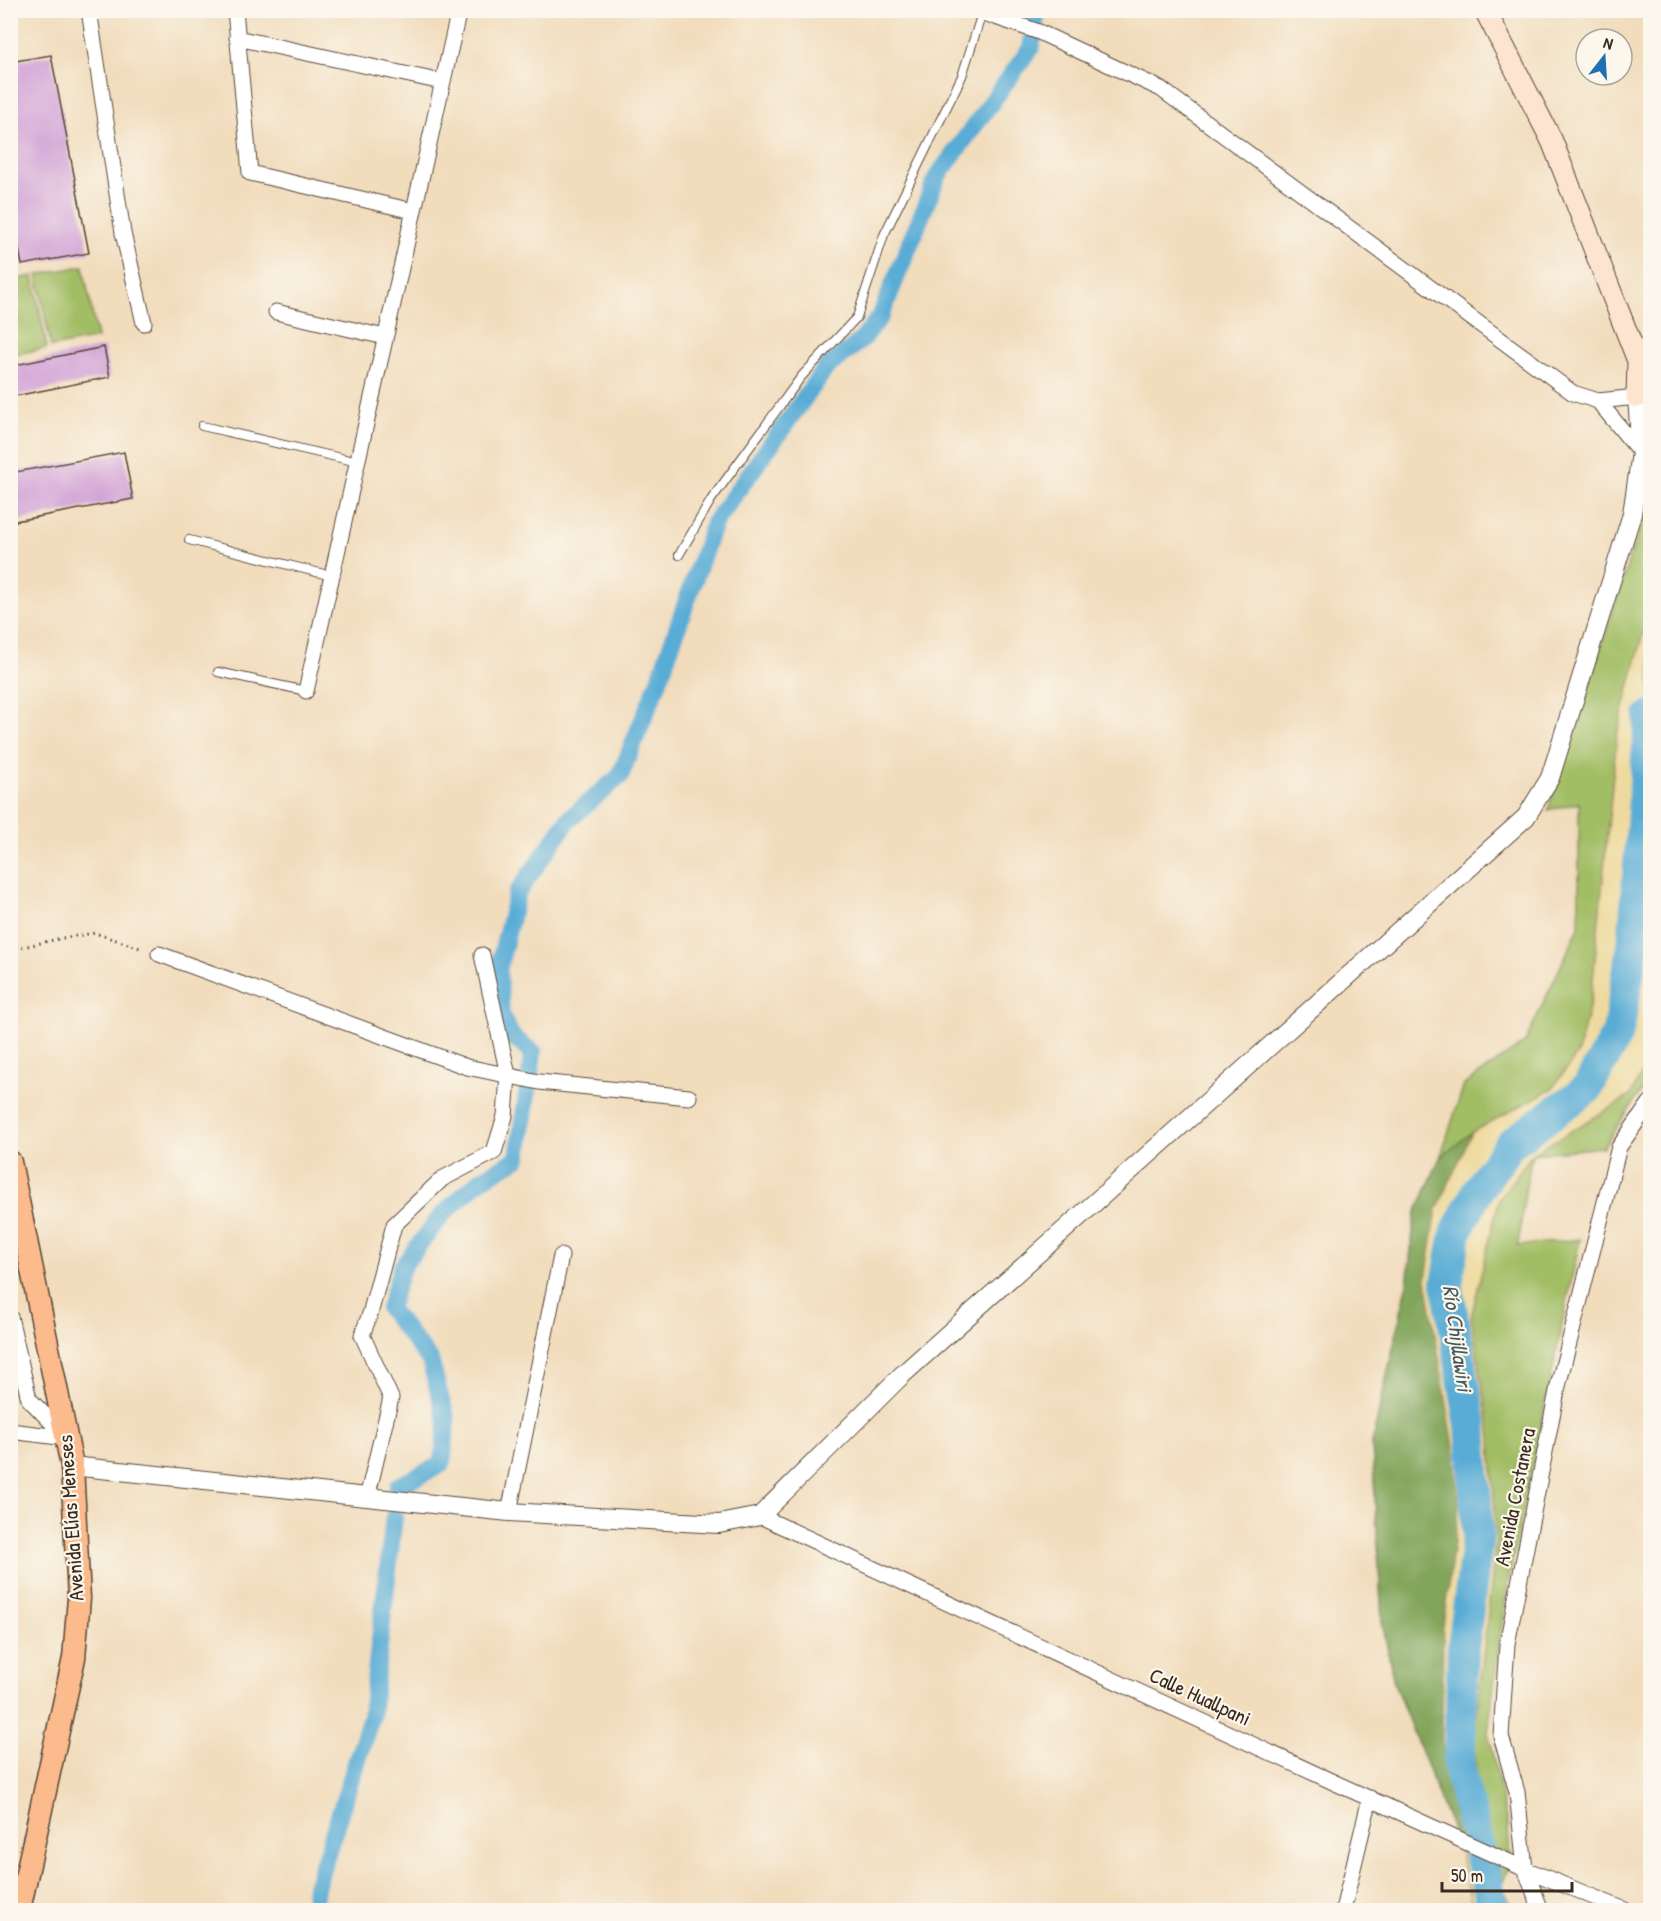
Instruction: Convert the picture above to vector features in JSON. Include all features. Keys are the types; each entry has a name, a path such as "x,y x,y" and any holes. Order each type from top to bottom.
{"main road":[{"path":"1485,10 1556,152 1638,361 1644,394"},
{"name":"Avenida Elías Meneses","path":"10,1162 72,1466 79,1598 74,1658 19,1911"}],"street":[{"path":"89,10 123,233 144,323"},
{"path":"235,10 250,173 414,211"},
{"path":"306,691 459,10"},
{"path":"72,1466 509,1512 719,1524 760,1516 902,1375 1526,817 1550,778 1632,514 1641,453 1644,394 1598,400 1573,393 1161,89 1039,32 978,12"},
{"path":"237,38 442,82"},
{"path":"276,312 385,337"},
{"path":"1598,400 1641,453"},
{"path":"159,954 467,1067 539,1082 689,1097"},
{"path":"367,1498 391,1398 362,1335 370,1314 394,1225 442,1179 494,1152 514,1077 482,955"},
{"name":"Avenida Costanera","path":"1541,1911 1525,1869 1517,1792 1501,1736 1507,1644 1558,1386 1619,1147 1650,1103"},
{"path":"509,1512 561,1256"},
{"path":"10,1317 29,1399 67,1438"},
{"path":"10,1431 67,1438"},
{"name":"Calle Huallpani","path":"760,1516 1492,1854 1625,1911"},
{"path":"1343,1911 1370,1798"}],"lane":[{"path":"679,555 711,500 801,377 856,317 884,234 962,76 978,12"},
{"path":"202,426 357,462"},
{"path":"189,540 332,576"},
{"path":"218,672 306,691"}],"path":[{"path":"10,950 95,933 159,954"}],"green space":[{"path":"83,266 97,338 51,347 37,275"},
{"path":"33,276 47,348 11,355 11,280"},
{"path":"1650,487 1650,606 1617,735 1591,1000 1578,1053 1552,1089 1472,1132 1437,1210 1426,1278 1454,1446 1443,1627 1442,1742 1461,1853 1394,1683 1382,1620 1372,1443 1407,1286 1415,1215 1440,1158 1464,1085 1525,1042 1579,927 1579,803 1548,810 1642,520"},
{"path":"1650,1056 1650,1079 1603,1147 1532,1154 1630,1096"},
{"path":"1472,1132 1437,1210 1459,1504 1443,1627 1442,1742 1461,1853 1394,1683 1382,1620 1372,1443 1407,1286 1415,1215 1440,1158"},
{"path":"1532,1154 1518,1246 1580,1239 1508,1581 1488,1732 1508,1829 1510,1862 1502,1885 1477,1788 1474,1737 1496,1540 1491,1438 1471,1317 1499,1199"}],"sand":[{"name":"Río Chijllawiri","path":"1650,606 1650,1056 1630,1096 1532,1154 1499,1199 1471,1317 1491,1438 1496,1540 1474,1737 1477,1788 1502,1885 1514,1910 1473,1910 1442,1742 1443,1627 1459,1504 1454,1446 1426,1279 1437,1210 1472,1132 1552,1089 1578,1053 1591,1000 1617,735"}],"building":[{"path":"51,55 89,253 22,265 10,203 10,62"},
{"path":"104,347 110,377 10,397 10,366"},
{"path":"124,452 133,499 10,522 10,473"}],"waterway":[{"path":"398,1486 442,1464 447,1421 430,1360 389,1309 402,1267 441,1216 479,1181 518,1158 533,1052 512,1037 501,1015 498,970 517,893 569,819 620,776 658,683 714,523 826,368 862,340 881,315 937,177 1031,48 1037,10"},
{"name":"Río Chijllawiri","path":"1494,1910 1459,1769 1463,1647 1478,1536 1471,1426 1447,1283 1456,1233 1479,1188 1510,1144 1587,1089 1618,1032 1633,946 1650,717"},
{"path":"313,1910 316,1887 371,1717 394,1517"}]}
